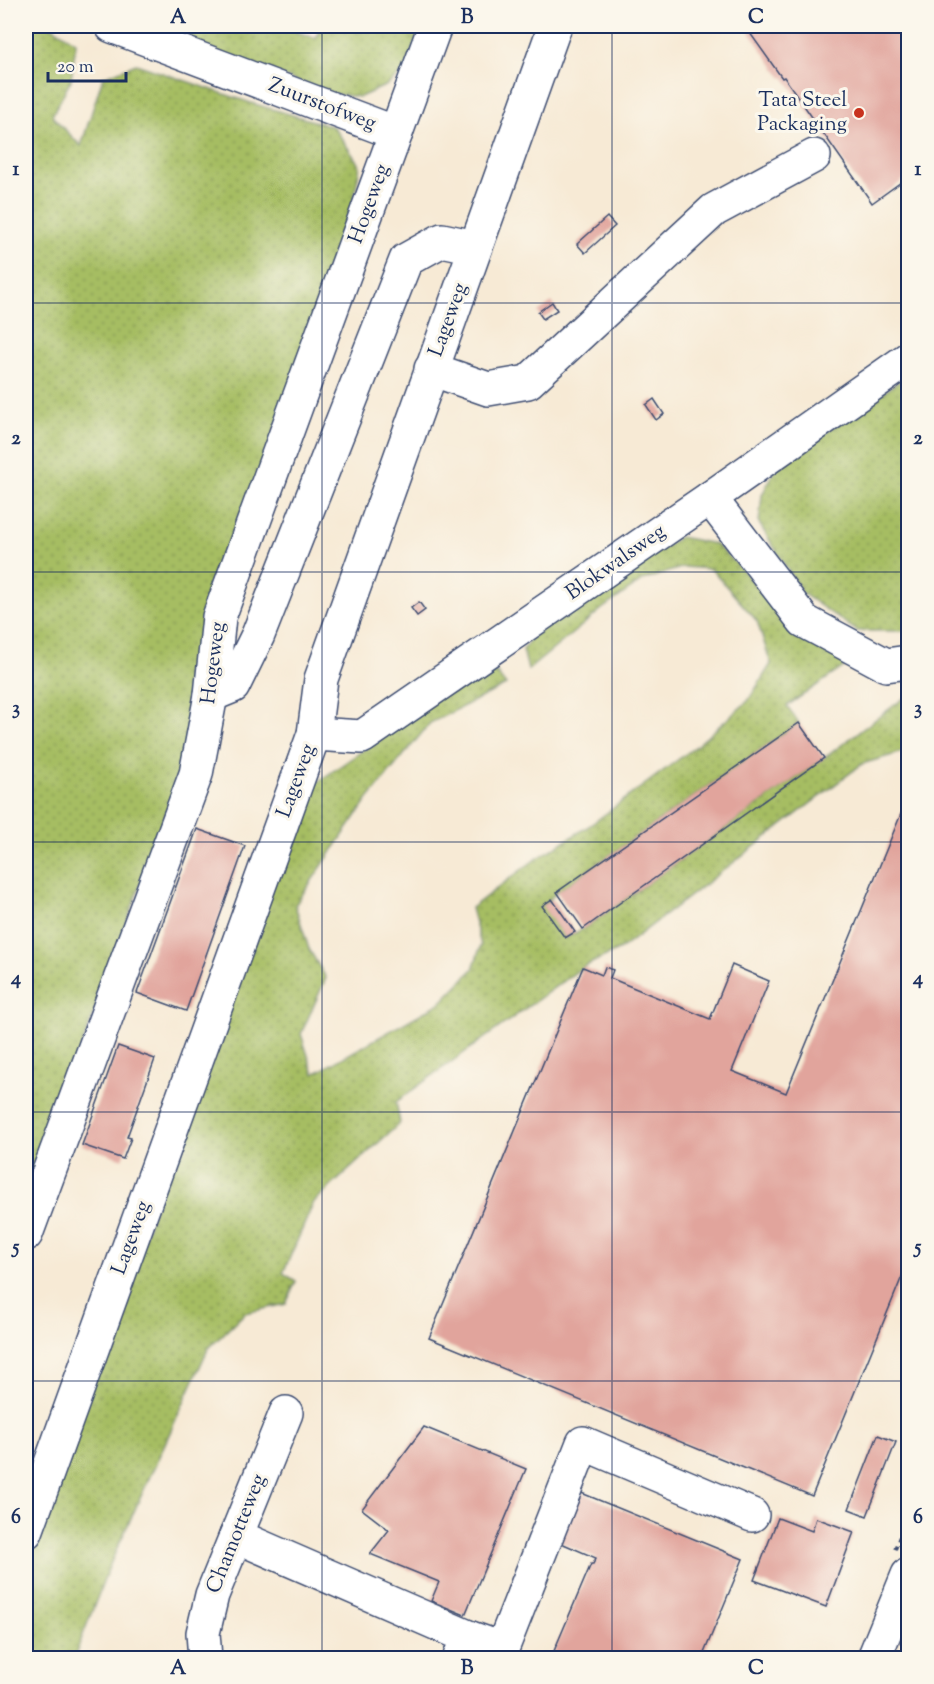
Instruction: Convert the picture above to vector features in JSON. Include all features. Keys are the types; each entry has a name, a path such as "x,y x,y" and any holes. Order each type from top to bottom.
{"street":[{"name":"Zuurstofweg","path":"112,26 396,133"},
{"name":"Hogeweg","path":"26,1234 196,774 212,695 219,617 435,26"},
{"name":"Lageweg","path":"26,1532 314,734 321,679 555,26"},
{"path":"431,369 488,389 528,382 714,210 814,156"},
{"path":"212,695 233,686 258,635 406,260 442,240 475,247"},
{"name":"Blokwalsweg","path":"314,734 362,738 909,359"},
{"path":"710,498 804,621 886,665 909,662"},
{"name":"Chamotteweg","path":"205,1659 203,1633 212,1595 286,1413"},
{"path":"236,1536 464,1648 502,1649 583,1443 753,1515"},
{"path":"874,1659 909,1575"}],"green space":[{"path":"26,26 51,26 76,42 71,80 52,116 81,146 103,77 136,64 251,103 334,127 360,166 350,220 187,675 187,755 26,1201"},
{"path":"147,26 195,26 211,32 214,26 279,26 316,38 320,26 362,32 369,26 421,26 406,69 387,85 360,97 332,94"},
{"path":"908,375 908,631 857,631 802,593 759,523 762,495 776,468"},
{"path":"680,537 715,544 743,570 800,636 848,664 787,706 799,723 557,892 543,906 565,938 583,929 824,758 908,695 908,755 903,752 862,764 622,948 583,967 396,1102 400,1123 314,1202 283,1273 296,1281 286,1304 245,1313 208,1349 111,1562 74,1658 26,1658 26,1563 306,790 477,671 497,673 506,685 430,723 368,799 295,905 309,949 326,978 301,1034 314,1074 440,1003 473,969 481,945 471,908 533,861 589,826 695,747 748,701 771,664 757,621 711,569 684,567 643,580 602,609 528,670 523,650 532,636"}],"building":[{"name":"Tata Steel Packaging","path":"745,26 908,26 908,177 872,203 784,77 782,78"},
{"path":"607,217 615,226 585,253 577,244"},
{"path":"552,302 557,310 543,319 538,312"},
{"path":"654,399 664,414 656,420 646,405"},
{"path":"419,602 425,610 417,616 411,608"},
{"path":"799,723 824,758 583,929 557,892"},
{"path":"908,797 908,1262 812,1496 429,1338 583,967 602,975 605,967 613,970 610,978 710,1019 732,965 769,981 732,1071 786,1093"},
{"path":"197,829 245,846 186,1011 137,993"},
{"path":"552,899 575,932 565,938 542,906"},
{"path":"118,1046 155,1059 127,1137 131,1138 123,1159 82,1145"},
{"path":"424,1427 526,1469 465,1615 431,1601 439,1582 370,1554 389,1530 362,1509"},
{"path":"878,1435 896,1442 867,1516 849,1509"},
{"path":"579,1492 743,1559 702,1658 551,1658 591,1564 596,1558 559,1542"},
{"path":"778,1518 812,1531 816,1518 854,1532 826,1607 754,1580"}],"place":[{"name":"Tata Steel Packaging","path":"859,113"}]}
